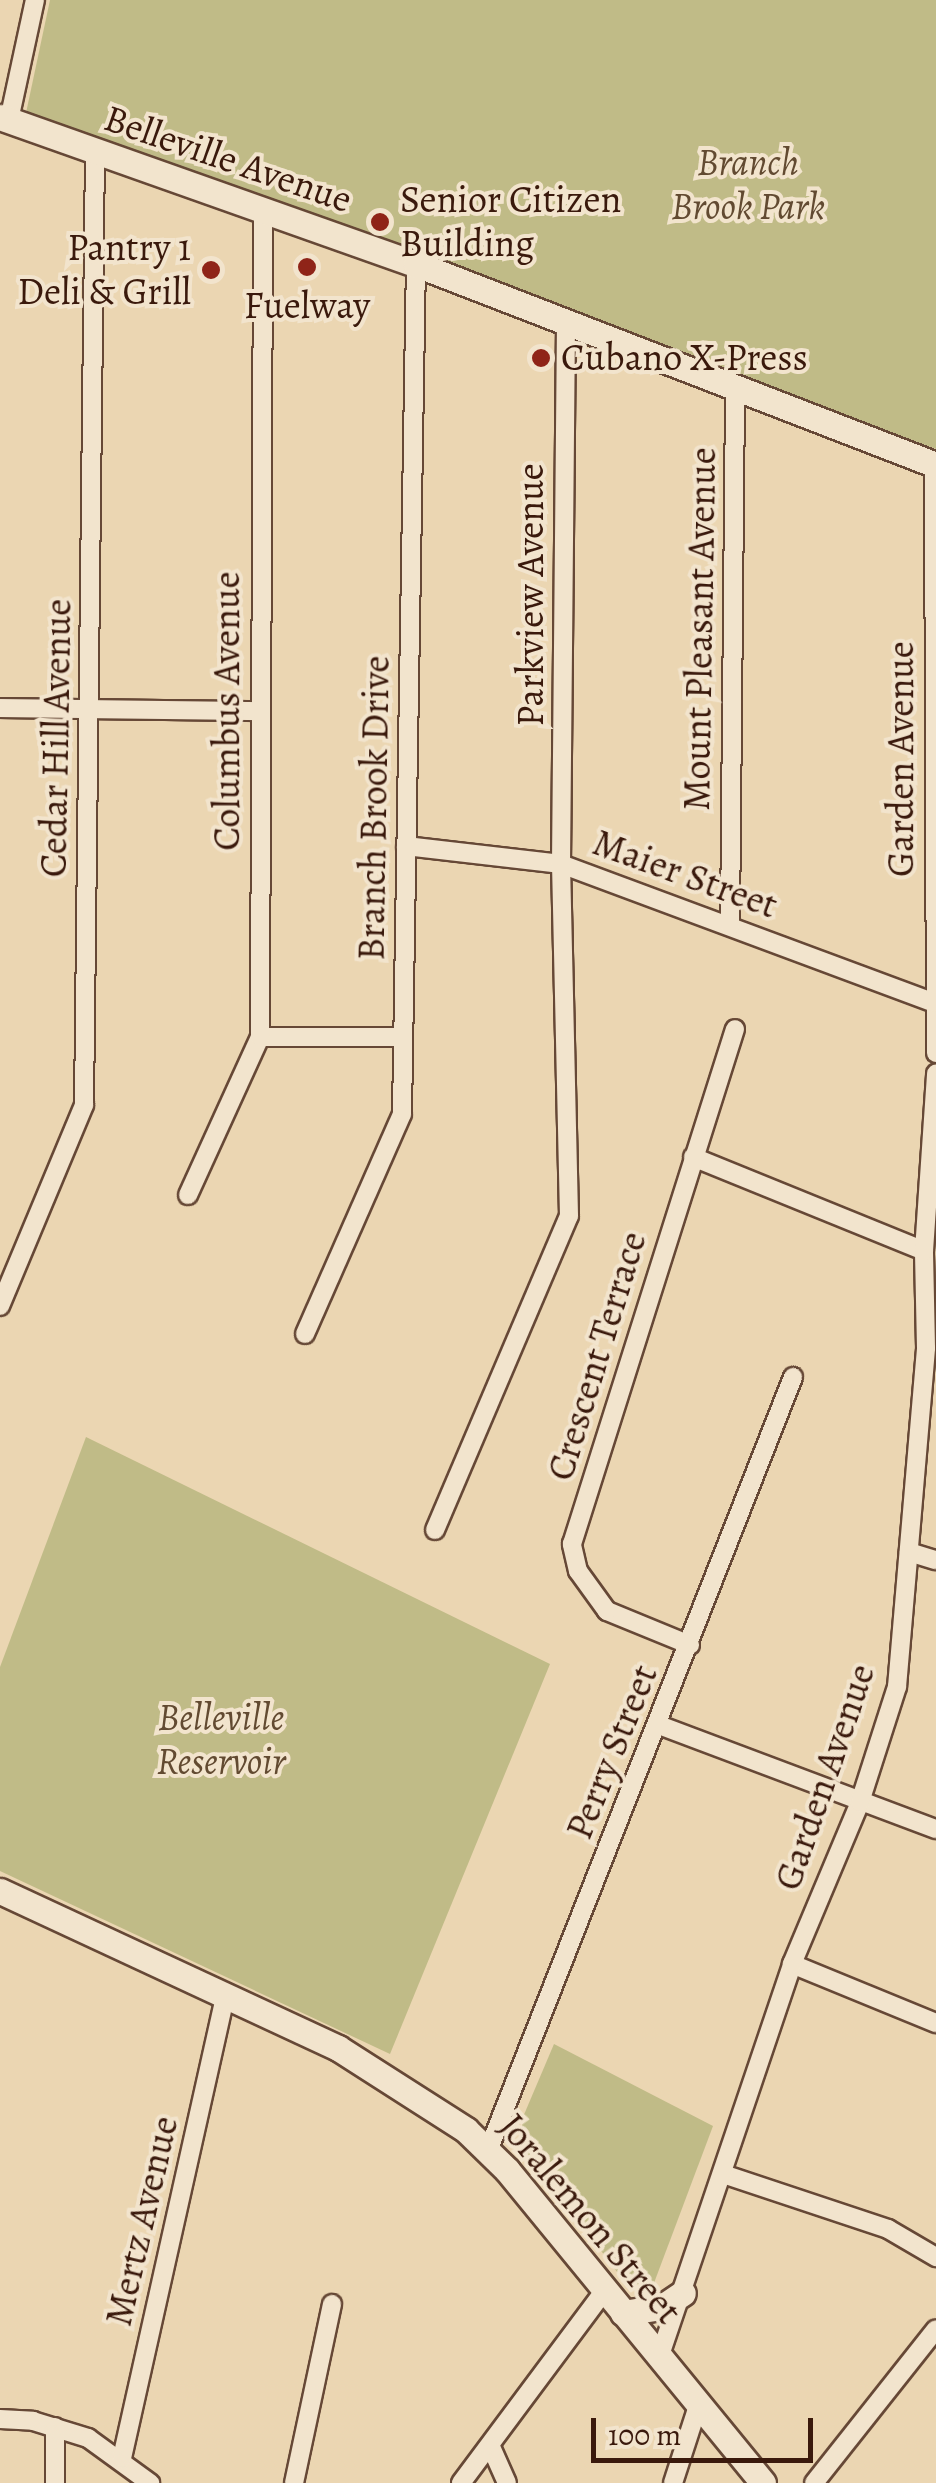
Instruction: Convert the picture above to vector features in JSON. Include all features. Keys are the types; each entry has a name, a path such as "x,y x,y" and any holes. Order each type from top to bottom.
{"street":[{"path":"4,118 35,0"},
{"name":"Belleville Avenue","path":"4,118 416,264 736,392 935,464"},
{"name":"Cedar Hill Avenue","path":"0,1306 84,1104 95,153"},
{"name":"Columbus Avenue","path":"188,1195 260,1038 262,210"},
{"name":"Branch Brook Drive","path":"306,1334 402,1114 416,264"},
{"name":"Parkview Avenue","path":"435,1530 569,1216 562,864 566,326"},
{"name":"Mount Pleasant Avenue","path":"730,926 736,392"},
{"name":"Garden Avenue","path":"935,464 936,1053"},
{"path":"0,708 259,711"},
{"name":"Maier Street","path":"406,846 562,864 933,1002"},
{"name":"Crescent Terrace","path":"690,1645 606,1610 578,1571 572,1544 735,1030"},
{"path":"260,1038 403,1037"},
{"name":"Garden Avenue","path":"659,2358 726,2175 792,1964 860,1802 897,1687 926,1348 924,1251 936,1073"},
{"path":"693,1157 924,1251"},
{"name":"Perry Street","path":"488,2150 659,1725 793,1376"},
{"path":"909,1552 936,1560"},
{"path":"659,1725 936,1830"},
{"name":"Joralemon Street","path":"0,1891 383,2074 488,2150 762,2483"},
{"path":"792,1964 936,2023"},
{"name":"Mertz Avenue","path":"122,2458 225,1997"},
{"path":"726,2175 888,2229 936,2258"},
{"path":"461,2483 605,2290"},
{"path":"623,2313 662,2307 682,2292"},
{"path":"294,2483 332,2304"},
{"path":"814,2483 936,2329"},
{"path":"672,2483 698,2406"},
{"path":"0,2418 55,2427 122,2458 150,2483"},
{"path":"54,2483 55,2427"},
{"path":"491,2447 507,2483"}],"green space":[{"name":"Branch Brook Park","path":"50,0 936,0 936,449 26,113"},
{"name":"Belleville Reservoir","path":"86,1437 550,1664 390,2054 0,1871 0,1667"},
{"path":"554,2044 713,2126 654,2283 627,2285 520,2144 523,2117"}],"place":[{"name":"Senior Citizen Building","path":"380,222"},
{"name":"Fuelway","path":"307,267"},
{"name":"Pantry 1 Deli & Grill","path":"211,270"},
{"name":"Cubano X-Press","path":"541,358"}]}
